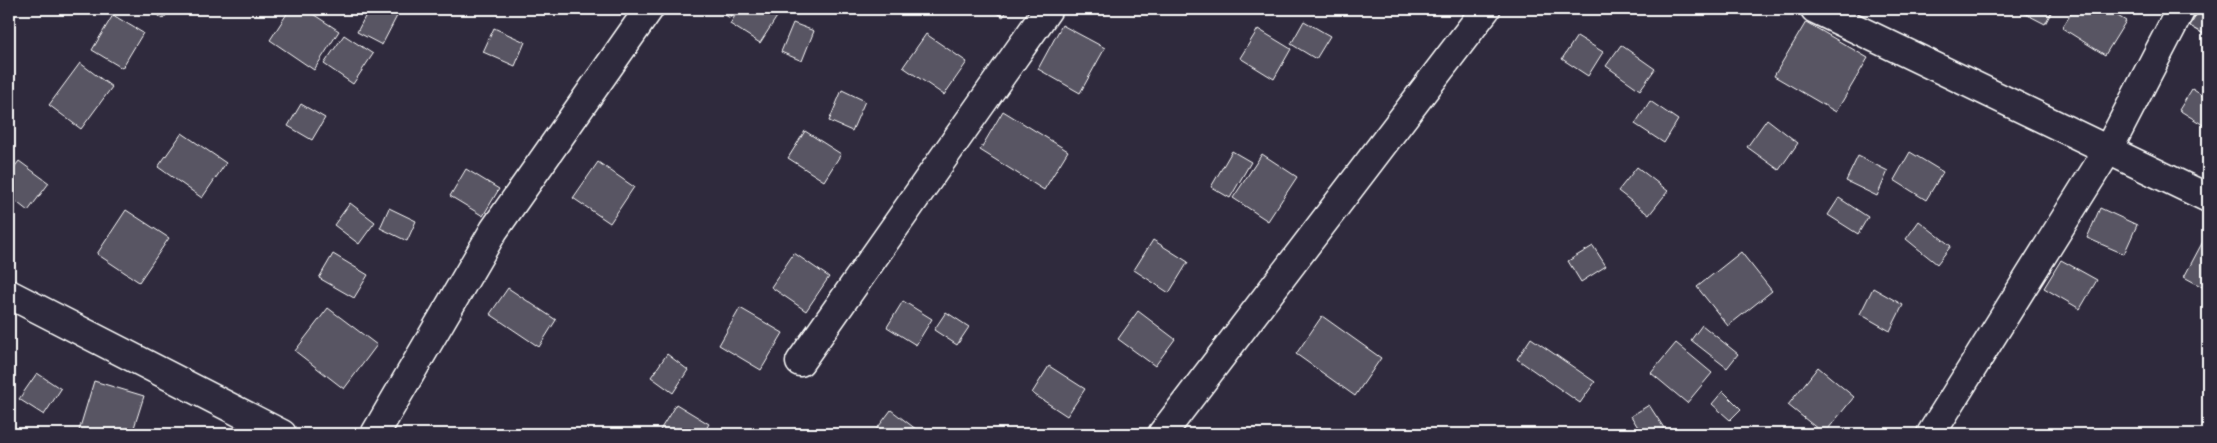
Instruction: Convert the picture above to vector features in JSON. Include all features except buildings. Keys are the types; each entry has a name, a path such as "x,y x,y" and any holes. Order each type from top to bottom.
{"street":[{"path":"375,434 494,230 649,9"},
{"path":"800,362 1048,9"},
{"path":"1162,434 1486,9"},
{"path":"1816,9 2208,198"},
{"path":"1931,434 2108,150 2181,9"},
{"path":"9,294 282,434"}]}
